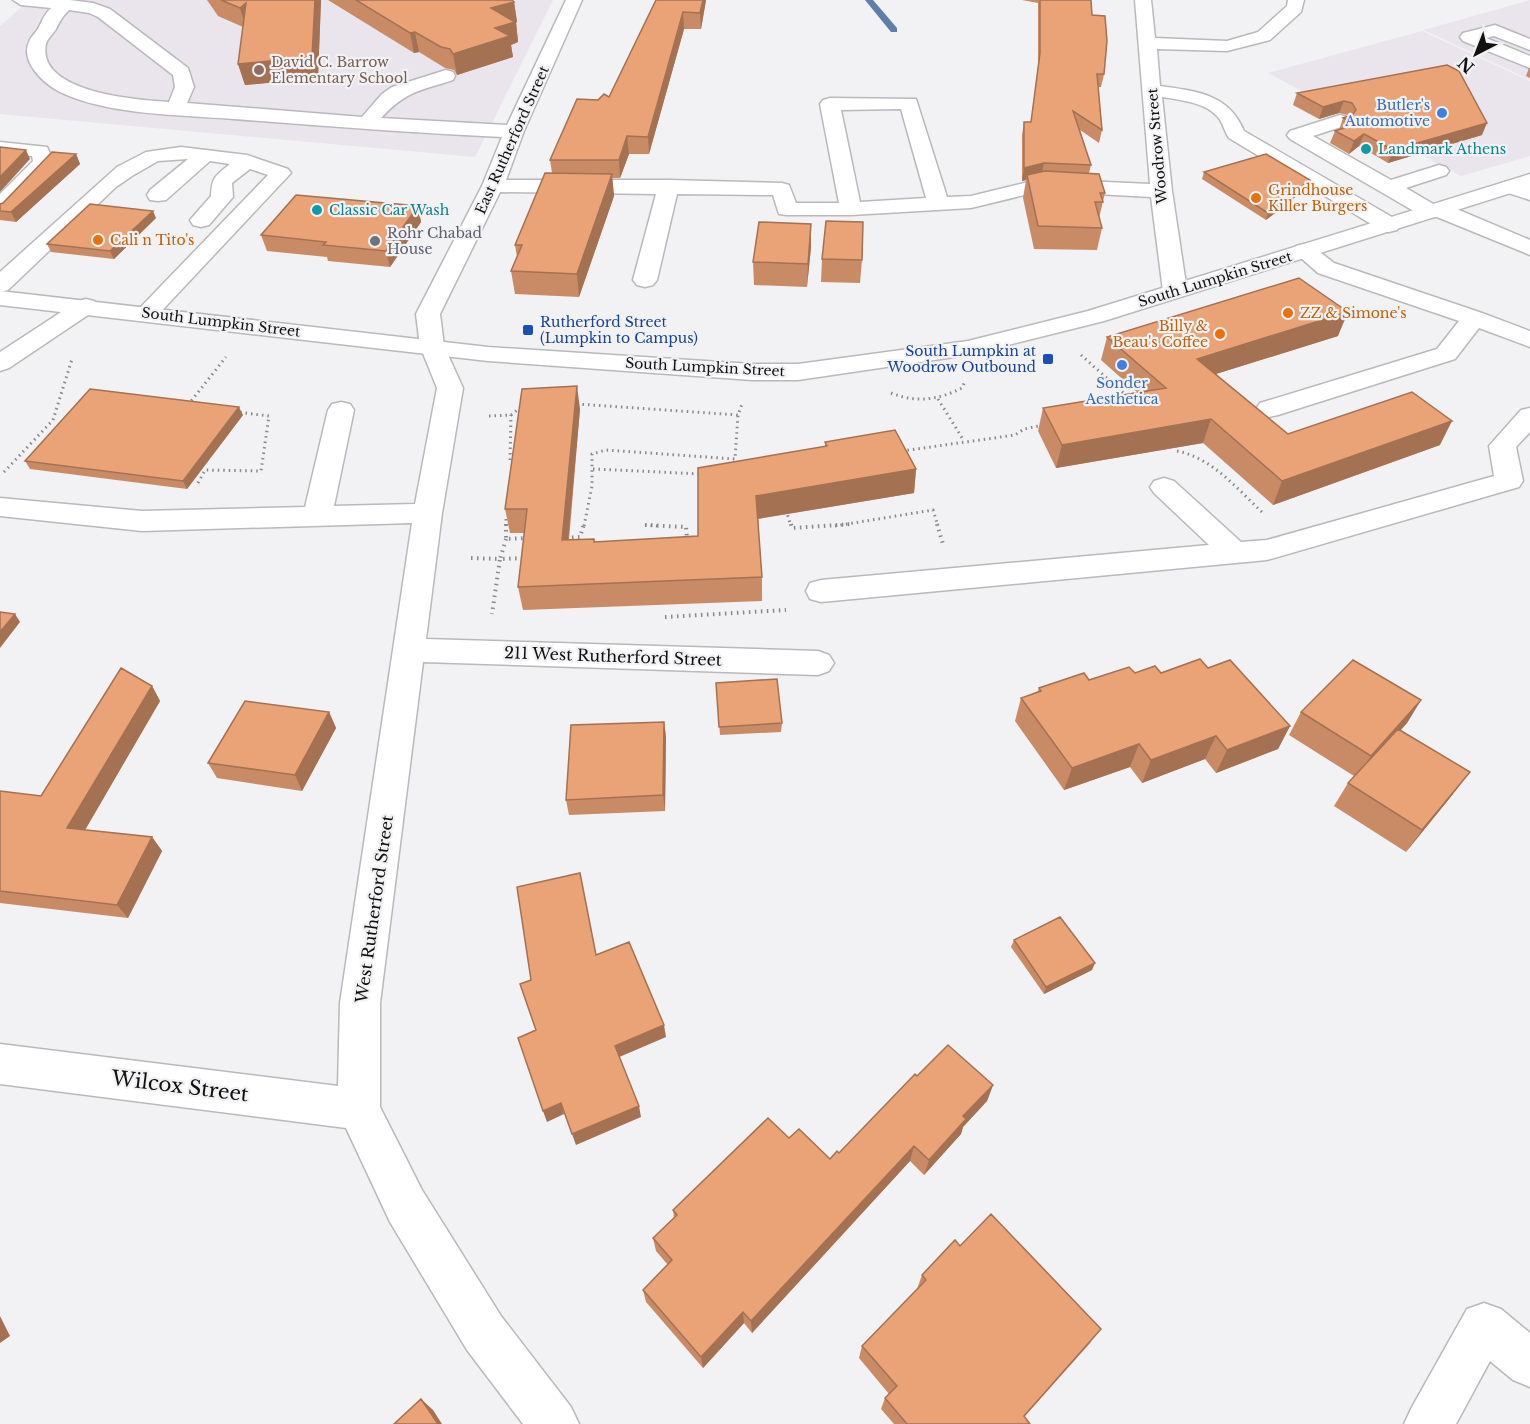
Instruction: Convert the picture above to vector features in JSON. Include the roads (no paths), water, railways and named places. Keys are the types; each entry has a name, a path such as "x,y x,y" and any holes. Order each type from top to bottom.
{"street":[{"name":"East Rutherford Street","path":"432,346 428,314 493,186 514,131 574,0"},
{"name":"Woodrow Street","path":"1143,0 1161,191 1175,291"},
{"path":"1148,43 1227,46 1264,36 1295,8 1296,0"},
{"path":"66,4 50,19 48,27 37,43 37,56 42,68 51,79 91,97 121,103 175,108 368,123 514,131"},
{"path":"19,8 66,4 93,8 104,13 181,72 186,81 186,87 175,108"},
{"path":"19,8 50,19"},
{"path":"1530,45 1495,30 1469,37 1530,63"},
{"path":"368,123 394,94 446,76"},
{"path":"1152,90 1191,98 1218,107 1225,113 1236,134 1389,225"},
{"path":"851,209 830,104 909,103 938,204"},
{"path":"1340,121 1297,135 1436,211 1530,248"},
{"path":"0,148 40,151 44,162 0,206"},
{"path":"0,285 128,167 152,156 164,153 247,161 267,166 281,173 146,314"},
{"path":"158,195 204,156"},
{"path":"201,220 222,197 222,181 247,161"},
{"path":"1389,187 1439,171"},
{"name":"South Lumpkin Street","path":"0,298 86,306 488,354 752,372 798,372 968,348 1096,316 1530,180"},
{"path":"493,186 669,186 782,189 787,209 851,209 971,201 1041,185 1161,191"},
{"path":"645,280 669,186"},
{"path":"1509,187 1530,194"},
{"path":"1304,251 1326,268 1474,318 1530,340"},
{"path":"0,363 86,306"},
{"path":"1269,409 1446,354 1474,318"},
{"name":"West Rutherford Street","path":"432,346 450,388 428,513 360,1003 359,1110 406,1206 484,1334 554,1424"},
{"path":"317,517 341,410"},
{"path":"820,591 1267,550 1509,481 1503,446 1530,416"},
{"path":"1164,487 1235,553"},
{"path":"0,507 142,521 428,513"},
{"name":"211 West Rutherford Street","path":"409,650 818,663"},
{"name":"Wilcox Street","path":"0,1064 359,1110"},
{"path":"1429,1424 1484,1326 1530,1363"}],"waterway":[{"path":"869,0 894,30"}],"place":[{"name":"David C. Barrow Elementary School","path":"259,70"},
{"name":"Butler's Automotive","path":"1442,113"},
{"name":"Landmark Athens","path":"1366,149"},
{"name":"Grindhouse Killer Burgers","path":"1256,198"},
{"name":"Classic Car Wash","path":"317,210"},
{"name":"Cali n Tito's","path":"98,240"},
{"name":"Rohr Chabad House","path":"375,241"},
{"name":"ZZ & Simone's","path":"1288,313"},
{"name":"Rutherford Street (Lumpkin to Campus)","path":"528,330"},
{"name":"Billy & Beau's Coffee","path":"1220,334"},
{"name":"South Lumpkin at Woodrow Outbound","path":"1048,359"},
{"name":"Sonder Aesthetica","path":"1122,365"}]}
